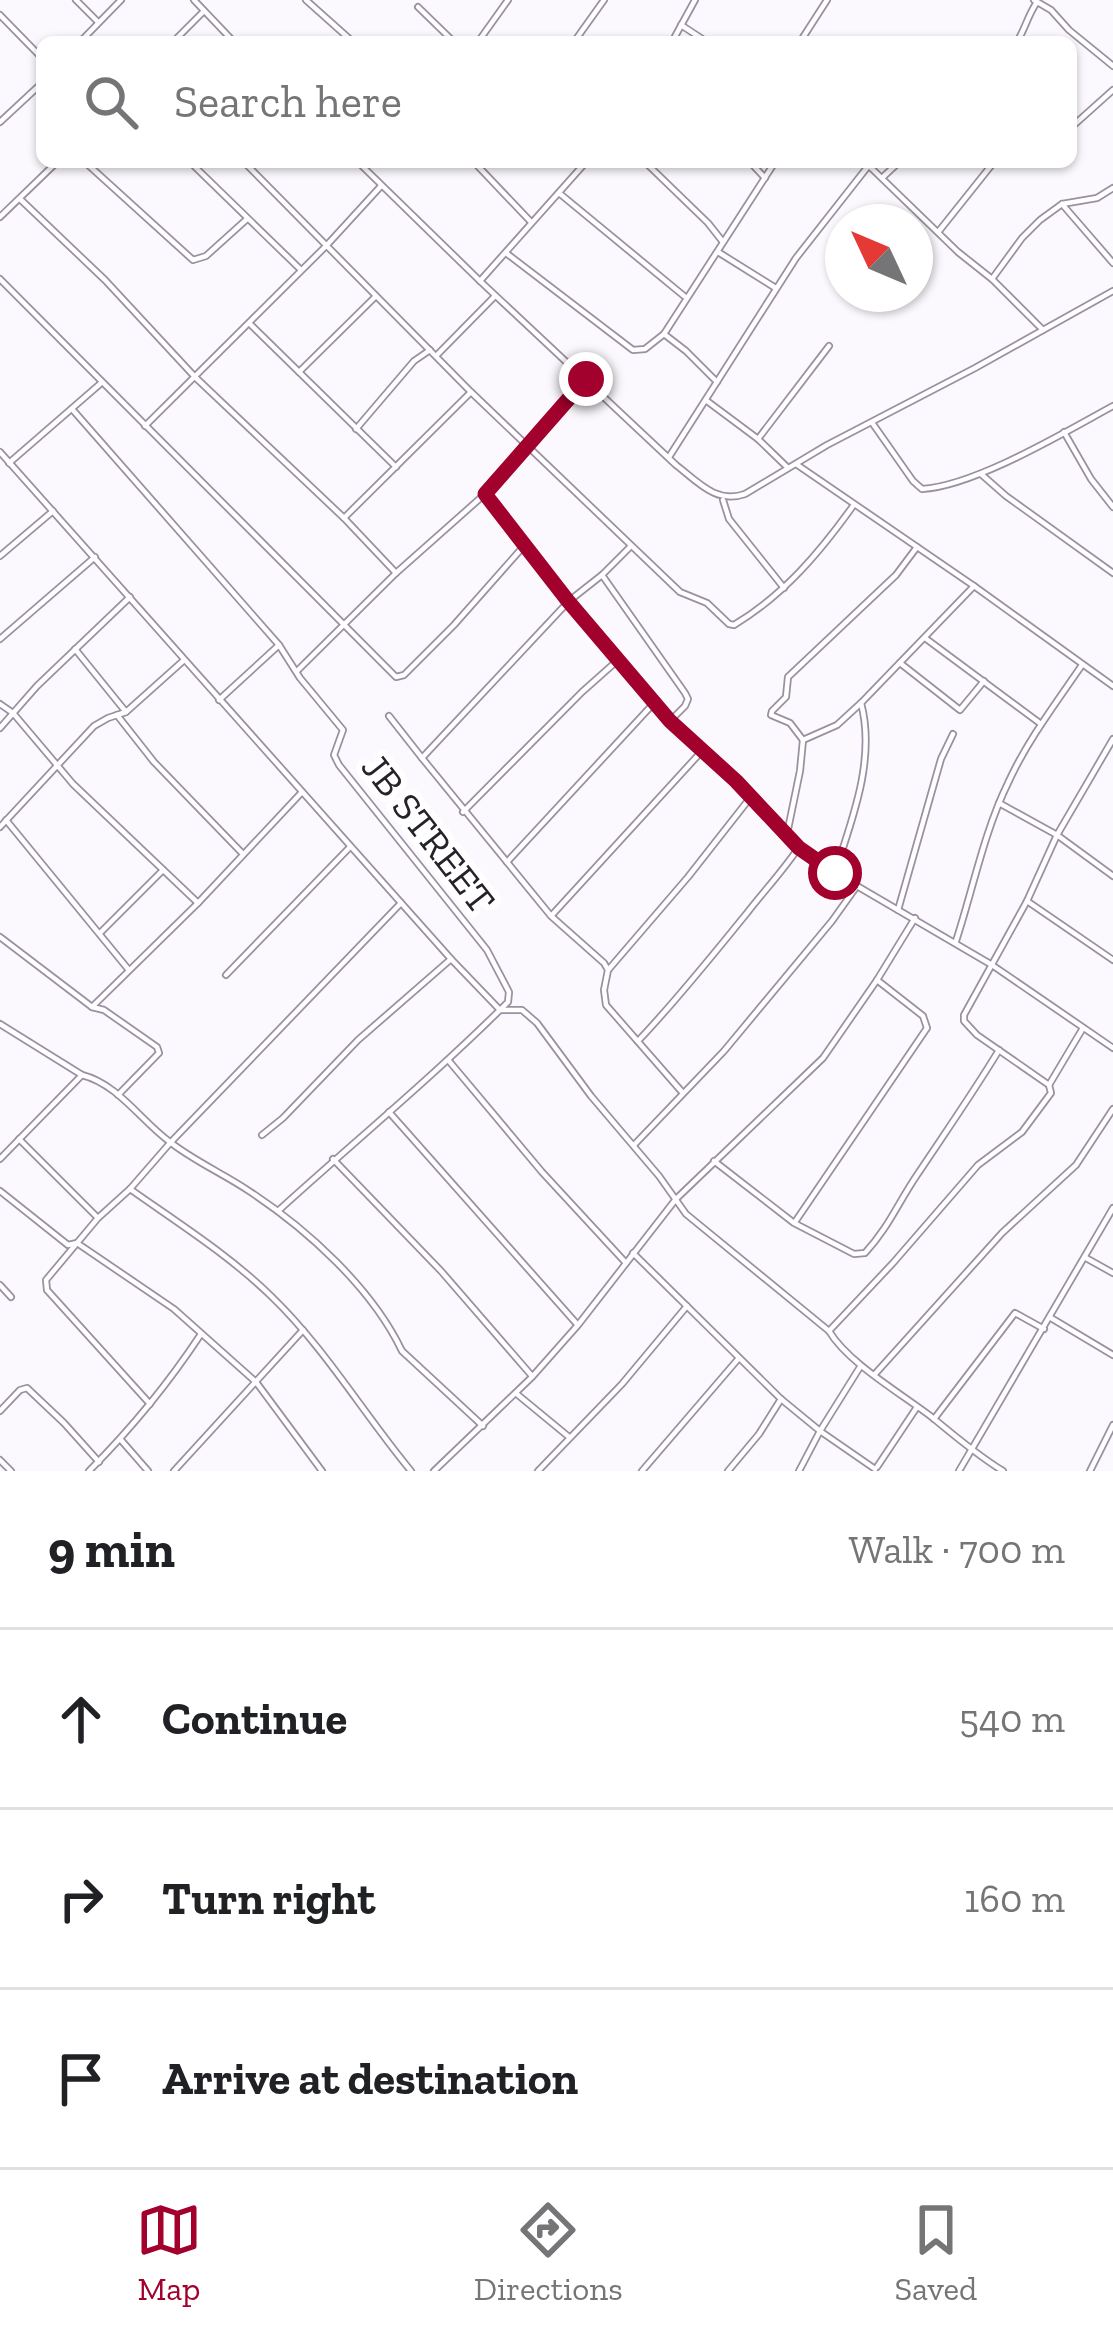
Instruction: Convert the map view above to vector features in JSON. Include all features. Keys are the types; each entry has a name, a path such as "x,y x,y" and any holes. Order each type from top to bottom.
{"street":[{"path":"76,0 98,22"},
{"path":"85,36 121,0"},
{"path":"194,0 228,36"},
{"path":"306,0 346,36"},
{"path":"482,36 508,0"},
{"path":"578,36 603,3 592,0"},
{"path":"675,36 695,0"},
{"path":"804,36 827,0"},
{"path":"1051,10 1058,0"},
{"path":"1020,36 1035,1 1076,36"},
{"path":"418,7 448,36"},
{"path":"179,36 204,11"},
{"path":"0,15 36,52"},
{"path":"681,25 698,36"},
{"path":"1077,37 1113,66"},
{"path":"0,120 36,88"},
{"path":"1077,122 1113,90"},
{"path":"0,217 51,168"},
{"path":"92,168 193,260 206,256 247,219"},
{"path":"196,168 301,269"},
{"path":"250,168 631,546 680,592 713,607 731,625 784,588 854,506"},
{"path":"364,168 668,457 723,497 746,494 827,445 1113,291"},
{"path":"479,168 531,222"},
{"path":"480,281 581,168"},
{"path":"651,168 723,242"},
{"path":"756,168 766,178"},
{"path":"506,253 633,350 645,349 664,334 772,168"},
{"path":"668,457 796,258 864,168"},
{"path":"872,168 1043,330"},
{"path":"883,177 892,168"},
{"path":"939,231 989,168"},
{"path":"145,425 382,186"},
{"path":"992,279 1040,220 1062,204 1097,198 1113,188"},
{"path":"559,193 685,298"},
{"path":"20,199 396,572"},
{"path":"1062,204 1113,263"},
{"path":"718,252 776,288"},
{"path":"0,279 396,677 404,675 454,625 524,546"},
{"path":"0,293 7,287"},
{"path":"299,372 377,295"},
{"path":"356,429 414,361 434,352 495,296"},
{"path":"249,322 396,467"},
{"path":"664,334 717,382"},
{"path":"758,439 830,346"},
{"path":"297,671 396,572 485,494 586,379"},
{"path":"9,463 100,383"},
{"path":"344,518 471,392"},
{"path":"706,401 788,468"},
{"path":"872,424 922,489 981,473 1113,406"},
{"name":"JB STREET","path":"72,409 279,645 343,730 334,755 339,764 488,950 509,992 500,1010"},
{"path":"1064,432 1113,507"},
{"path":"0,453 500,1010"},
{"path":"796,464 1113,686"},
{"path":"981,473 1113,573"},
{"path":"1103,494 1113,489"},
{"path":"485,494 654,703 799,848 992,965 1113,1048"},
{"path":"723,497 729,519 784,588"},
{"path":"0,556 53,511"},
{"path":"422,758 568,601 631,546"},
{"path":"787,835 803,740 790,723 771,716 772,711 786,697 788,676 896,575 917,547"},
{"path":"0,639 94,557"},
{"path":"602,575 688,699 670,721"},
{"path":"803,740 837,725 974,586"},
{"path":"0,728 130,597"},
{"path":"925,638 1041,724"},
{"path":"219,700 279,645"},
{"path":"75,649 126,712"},
{"path":"463,812 617,660"},
{"path":"0,826 94,727 126,712 183,661"},
{"path":"900,663 960,710 984,681"},
{"path":"956,944 1010,777 1082,665"},
{"path":"506,863 654,703"},
{"path":"835,873 860,791 866,736 861,703"},
{"path":"0,704 73,784 198,903"},
{"path":"117,716 154,762 243,854"},
{"path":"389,716 551,916 608,970"},
{"path":"898,910 941,759 953,734"},
{"path":"829,1330 978,1165 1022,1132 1051,1093 1049,1085 964,1021 1057,835 1113,740"},
{"path":"551,916 702,751"},
{"path":"92,1007 302,792"},
{"path":"682,1092 606,1005 608,970 750,798"},
{"path":"999,803 1057,835 1113,876"},
{"path":"6,820 130,970"},
{"path":"226,975 350,847"},
{"path":"637,1041 698,976 799,848"},
{"path":"100,933 163,870"},
{"path":"633,1145 724,1051 857,886"},
{"path":"1027,901 1113,960"},
{"path":"151,1404 47,1290 46,1280 98,1217 401,903"},
{"path":"434,1471 532,1377 676,1199 824,1058 915,918"},
{"path":"0,937 92,1007 104,1010 157,1047 159,1054 118,1095"},
{"path":"262,1135 358,1040 451,959"},
{"path":"794,1223 927,1028 923,1016 877,980"},
{"path":"278,1211 500,1010 522,1010 702,1227 829,1330 861,1365 971,1452 1003,1471"},
{"path":"0,1024 94,1078 170,1143 278,1211 326,1251 359,1288 402,1352 483,1427"},
{"path":"1049,1085 1084,1027"},
{"path":"0,1036 8,1029"},
{"path":"714,1161 794,1223 854,1254 865,1253 900,1207 999,1050"},
{"path":"449,1061 626,1263"},
{"path":"0,1159 82,1075"},
{"path":"875,1374 1020,1214 1076,1166 1113,1109"},
{"path":"389,1112 578,1324"},
{"path":"19,1139 98,1217"},
{"path":"333,1159 441,1271 532,1377"},
{"path":"130,1189 243,1270 303,1330 411,1471"},
{"path":"0,1191 68,1245 76,1243 154,1293 256,1382 322,1471"},
{"path":"959,1471 1113,1208"},
{"path":"633,1253 782,1400 874,1470 917,1407"},
{"path":"1086,1258 1113,1273"},
{"path":"0,1285 11,1297"},
{"path":"538,1471 622,1384 687,1306"},
{"path":"934,1419 1015,1312 1044,1329"},
{"path":"1051,1318 1113,1354"},
{"path":"173,1471 303,1330"},
{"path":"89,1471 122,1440 201,1334"},
{"path":"644,1470 739,1358"},
{"path":"799,1471 861,1365"},
{"path":"2,1405 27,1388 99,1462"},
{"path":"516,1394 569,1437"},
{"path":"728,1471 782,1400"},
{"path":"1090,1471 1113,1425"},
{"path":"122,1440 148,1471"},
{"path":"0,1460 11,1471"}],"route":[{"path":"586,379 485,494 670,721 799,848 835,873"}]}
